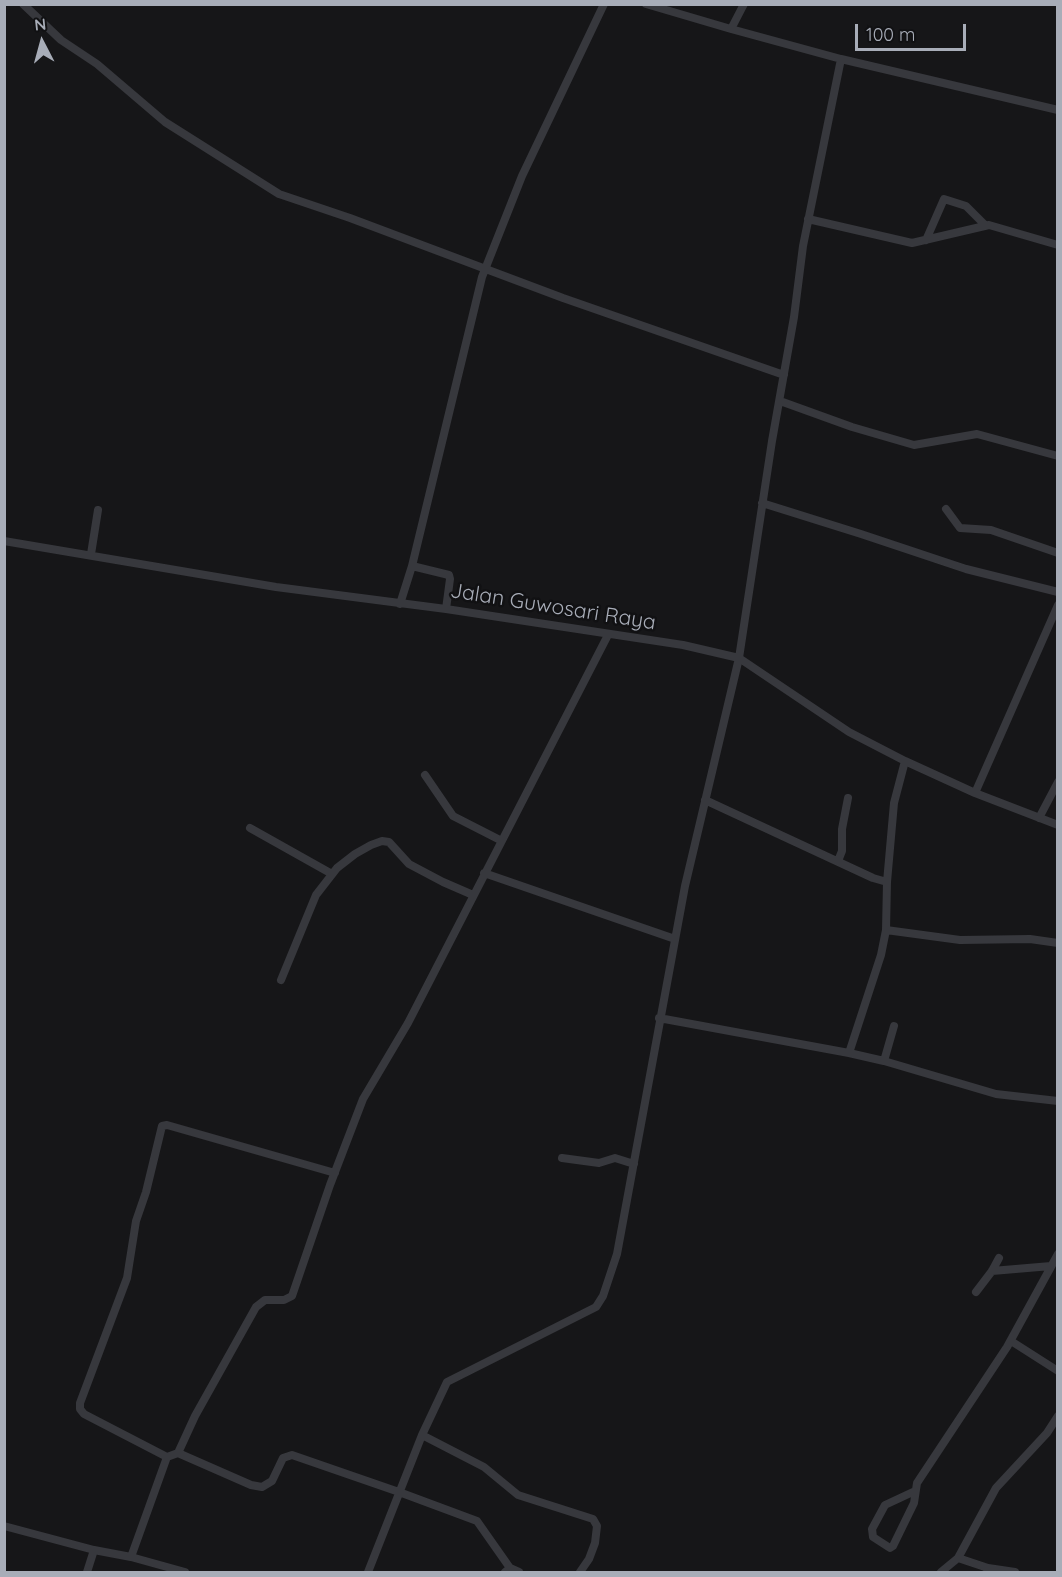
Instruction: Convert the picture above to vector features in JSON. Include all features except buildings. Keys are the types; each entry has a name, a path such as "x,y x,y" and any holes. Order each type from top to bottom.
{"street":[{"path":"23,4 62,40 97,64 165,122 279,194 563,298 784,375"},
{"path":"400,604 412,566 486,268 522,176 604,4"},
{"path":"646,4 841,59 1058,110"},
{"path":"731,28 744,4"},
{"path":"368,1572 422,1435 444,1387 452,1378 548,1332 599,1303 617,1254 685,886 739,658 808,219 841,59"},
{"path":"927,240 944,199 966,206 985,225"},
{"path":"808,219 912,243 993,225 1058,245"},
{"path":"780,401 852,427 914,445 977,434 1058,456"},
{"path":"762,503 966,569 1058,592"},
{"path":"946,509 960,528 989,529 1058,553"},
{"path":"91,554 98,510"},
{"name":"Jalan Guwosari Raya","path":"4,541 276,587 446,609 683,645 739,658 849,732 975,793 1058,825"},
{"path":"412,566 449,575 446,609"},
{"path":"975,793 1058,605"},
{"path":"178,1453 195,1416 256,1307 265,1299 284,1300 292,1296 363,1099 408,1023 500,840 608,635"},
{"path":"849,1053 881,955 886,930 886,882 894,803 905,761"},
{"path":"425,774 456,818 500,840"},
{"path":"1039,818 1058,782"},
{"path":"838,861 842,851 842,829 848,798"},
{"path":"705,800 886,882"},
{"path":"250,828 332,874"},
{"path":"281,980 316,895 332,874 356,854 382,841 389,842 409,864 473,895"},
{"path":"484,873 675,939"},
{"path":"886,930 960,940 1022,939 1058,943"},
{"path":"659,1018 884,1060 996,1094 1057,1101 1058,1092"},
{"path":"884,1060 894,1026"},
{"path":"335,1173 167,1125 162,1126 146,1192 136,1221 127,1278 80,1403 80,1409 84,1414 167,1456 178,1453 251,1485 261,1487 272,1481 283,1458 292,1455 399,1492 477,1521 508,1570 519,1572"},
{"path":"562,1158 599,1163 615,1158 634,1164"},
{"path":"915,1491 885,1505 872,1529 873,1537 890,1548 893,1546 914,1503 917,1484 1011,1341 1058,1254"},
{"path":"976,1292 999,1258"},
{"path":"992,1271 1051,1266"},
{"path":"1011,1341 1058,1371"},
{"path":"940,1572 958,1558 996,1488 1047,1432 1058,1416"},
{"path":"422,1435 484,1467 518,1495 592,1519 597,1526 595,1543 589,1559 580,1572"},
{"path":"131,1557 167,1456"},
{"path":"4,1526 185,1572"},
{"path":"87,1572 94,1550"},
{"path":"958,1558 987,1570 1015,1572"}]}
